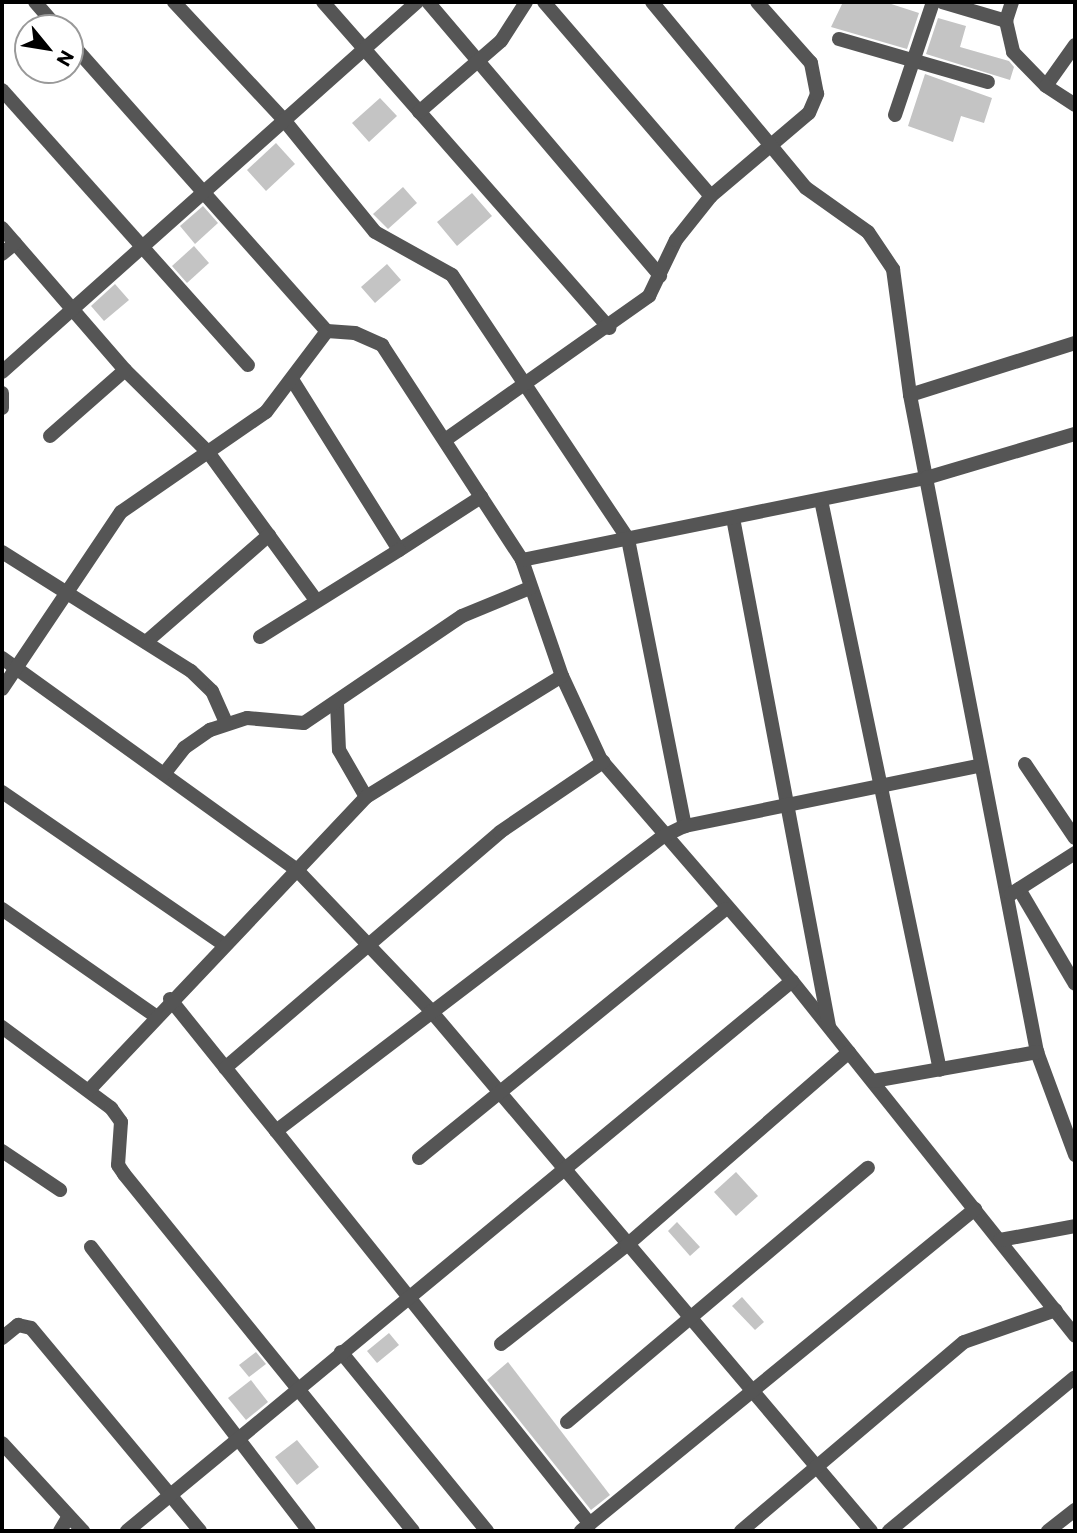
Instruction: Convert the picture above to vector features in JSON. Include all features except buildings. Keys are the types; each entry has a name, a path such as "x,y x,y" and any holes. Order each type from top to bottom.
{"street":[{"path":"174,2 284,120 375,232 452,275 628,539 685,826"},
{"path":"323,2 609,328"},
{"path":"2,372 417,2"},
{"path":"428,2 660,276"},
{"path":"418,112 479,61 526,2"},
{"path":"544,2 711,196"},
{"path":"652,2 774,143 818,199 882,248 893,268 910,395 981,765 1013,893 1037,1052 1075,1155"},
{"path":"444,440 609,328 649,296 676,240 711,196 809,113 816,80 811,63 757,2"},
{"path":"895,115 933,2"},
{"path":"942,2 1006,21"},
{"path":"1012,2 1006,21 1018,63 1075,105"},
{"path":"839,39 988,82"},
{"path":"1046,86 1075,45"},
{"path":"84,58 327,331 355,333 382,345 522,560 562,676 603,762 662,837 792,981 1075,1336"},
{"path":"2,90 248,365"},
{"path":"2,228 125,370 208,452 316,600"},
{"path":"2,254 15,243"},
{"path":"2,689 121,512 266,412 293,381 327,331"},
{"path":"910,395 1075,343"},
{"path":"50,436 125,370"},
{"path":"293,381 398,550"},
{"path":"2,393 2,408"},
{"path":"522,560 926,478 1075,435"},
{"path":"260,637 481,497"},
{"path":"821,500 940,1070"},
{"path":"733,518 790,803 829,1027"},
{"path":"146,642 269,535"},
{"path":"2,552 69,591 205,684 226,722"},
{"path":"164,774 184,748 226,722 304,723 462,616 530,588"},
{"path":"2,658 296,869 432,1011 753,1395 871,1531"},
{"path":"90,1089 154,1015 366,797 562,676"},
{"path":"337,703 339,750 366,797"},
{"path":"225,1068 500,832 603,762"},
{"path":"1025,764 1075,838"},
{"path":"276,1131 662,837 685,826 981,765"},
{"path":"2,792 225,944"},
{"path":"1013,893 1075,853"},
{"path":"1013,893 1075,984"},
{"path":"2,909 154,1015"},
{"path":"419,1158 725,909"},
{"path":"127,1531 299,1384 792,981"},
{"path":"170,999 408,1296 585,1528 753,1395 975,1209"},
{"path":"2,1027 90,1089 121,1122 118,1165 124,1174 299,1384 413,1531"},
{"path":"501,1344 627,1245 849,1052"},
{"path":"873,1082 1037,1052"},
{"path":"2,1151 60,1190"},
{"path":"568,1422 868,1168"},
{"path":"1000,1240 1075,1226"},
{"path":"91,1247 236,1440 309,1531"},
{"path":"741,1531 964,1342 1056,1310"},
{"path":"2,1338 18,1325 31,1328 200,1531"},
{"path":"341,1352 487,1531"},
{"path":"889,1531 1075,1377"},
{"path":"2,1443 83,1531"},
{"path":"1048,1531 1075,1510"},
{"path":"60,1531 69,1516"}]}
